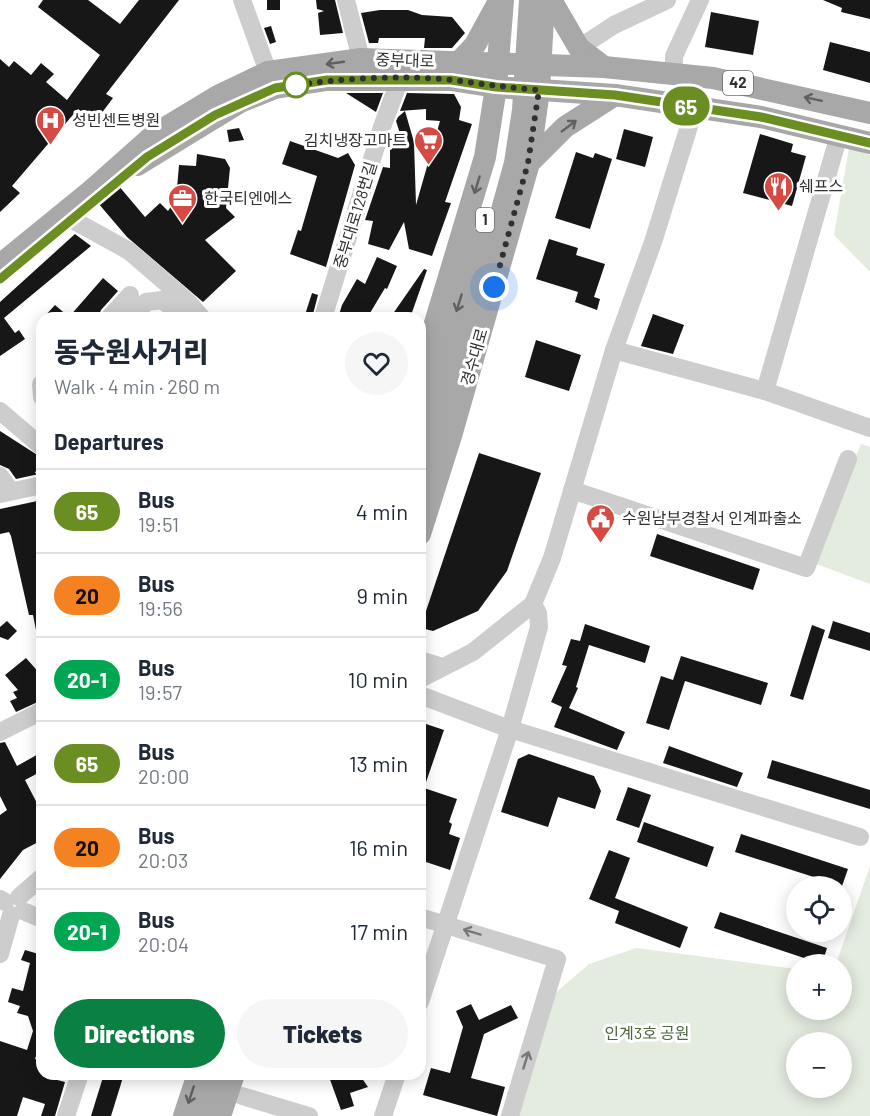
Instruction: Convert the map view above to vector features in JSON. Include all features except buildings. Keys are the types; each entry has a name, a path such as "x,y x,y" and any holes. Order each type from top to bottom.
{"main road":[{"path":"426,353 485,157 496,87 501,0"},
{"path":"489,133 474,99 455,71 475,45 501,0"},
{"name":"1","path":"426,414 507,135 516,44 516,0"},
{"name":"1","path":"426,473 515,163 524,100 530,0"},
{"name":"경수대로","path":"426,515 451,436 528,163 539,90 544,0"},
{"path":"551,0 579,48 604,67"},
{"name":"중부대로","path":"0,265 92,190 155,134 218,96 268,72 361,59 455,71 496,87 615,95 761,117 870,143"},
{"name":"중부대로","path":"0,279 147,157 240,102 275,88 327,80 400,79 498,64 604,67 713,78 870,113"},
{"path":"528,163 565,128 615,95"},
{"path":"184,1116 196,1080"},
{"path":"204,1116 215,1080"},
{"path":"220,1116 232,1080"},
{"path":"239,1106 247,1080"}],"street":[{"path":"242,0 268,72"},
{"path":"346,0 361,59"},
{"path":"579,48 614,25 634,8 667,0"},
{"path":"674,75 674,56 700,0"},
{"name":"중부대로128번길","path":"325,312 382,127 400,79"},
{"path":"426,677 473,652 533,604 552,558 614,350 654,242 695,107"},
{"path":"765,391 838,135"},
{"path":"71,219 129,251 197,312"},
{"path":"115,312 130,295"},
{"path":"138,312 146,302 162,300 177,312"},
{"path":"614,350 765,391 870,428"},
{"path":"0,411 36,442"},
{"path":"572,490 806,568 848,459"},
{"path":"0,476 6,493 36,486"},
{"path":"426,983 510,729 539,627 538,614 533,604"},
{"path":"426,662 444,667"},
{"path":"426,697 510,729 860,837"},
{"path":"0,732 36,714"},
{"path":"0,954 12,905 36,883"},
{"path":"12,905 36,917"},
{"path":"426,919 557,959 510,1116"},
{"path":"66,1116 78,1080"},
{"path":"383,1116 395,1080"},
{"path":"239,1106 309,1116"}],"green space":[{"path":"849,148 870,155 870,272 834,235"},
{"path":"861,444 870,447 870,584 811,562"},
{"name":"인계3호 공원","path":"870,866 870,1116 509,1116 539,1007 589,964 636,948 786,968 786,1020 852,1020 852,954 839,954 844,942 852,942 852,918"}],"bus line":[{"name":"65","path":"0,279 147,157 215,115 275,88 327,80 451,80 496,87 615,95 761,117 870,143"}],"place":[{"name":"성빈센트병원","path":"51,146"},
{"name":"김치냉장고마트","path":"428,166"},
{"name":"쉐프스","path":"778,212"},
{"name":"한국티엔에스","path":"183,224"},
{"name":"수원남부경찰서 인계파출소","path":"601,544"}],"route":[{"path":"296,85 292,86 327,80 451,80 496,87 539,90 528,163 494,287"}]}
